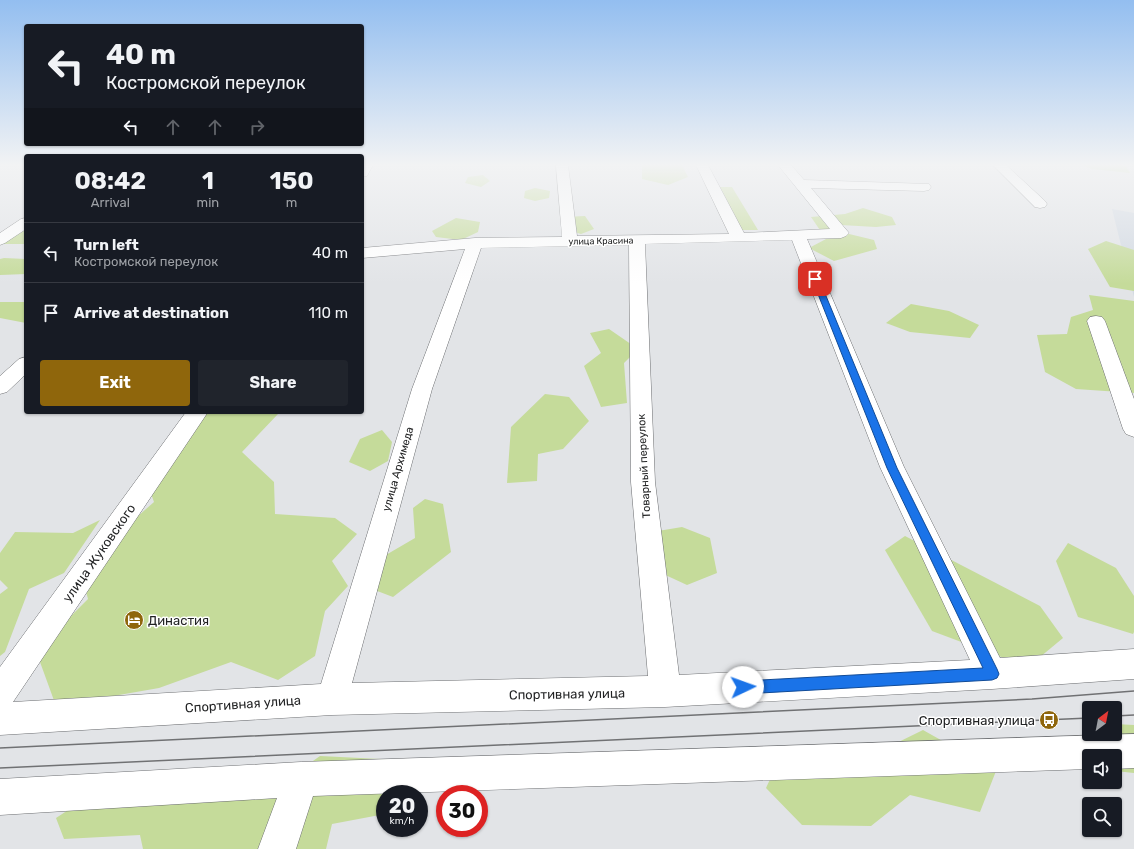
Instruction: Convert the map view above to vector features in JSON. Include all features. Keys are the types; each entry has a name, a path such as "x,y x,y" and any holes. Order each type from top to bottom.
{"street":[{"path":"566,205 570,242"},
{"path":"722,205 739,238"},
{"name":"улица Красина","path":"364,253 475,244 739,238 841,233 818,205"},
{"path":"0,240 24,223"},
{"path":"798,236 892,468 992,674"},
{"name":"Товарный переулок","path":"637,240 643,482 665,692"},
{"name":"улица Архимеда","path":"332,699 422,389 475,244"},
{"path":"1096,321 1134,429"},
{"path":"0,387 24,365"},
{"name":"улица Жуковского","path":"0,694 196,414"},
{"name":"Спортивная улица","path":"0,719 332,699 665,692 992,674 1134,664"},
{"path":"0,797 301,779 1134,751"},
{"path":"277,849 301,779"}],"shaded area":[{"path":"1112,209 1134,213 1134,297"}],"green space":[{"path":"722,205 743,205 758,230 741,230 723,216"},
{"path":"863,208 892,217 896,225 876,227 841,225 845,233 874,240 877,249 834,261 809,248 826,239 811,217 845,214"},
{"path":"585,216 594,229 581,234 564,229 563,217"},
{"path":"456,218 480,222 478,232 461,240 436,237 432,231"},
{"path":"24,230 24,244 1,244"},
{"path":"1106,241 1134,250 1134,291 1110,287 1088,249"},
{"path":"0,259 24,259 24,274 0,275"},
{"path":"1089,295 1134,301 1134,393 1076,389 1045,372 1037,335 1067,334 1071,317 1093,310"},
{"path":"0,302 24,302 24,323 0,318"},
{"path":"911,304 949,311 979,325 970,338 910,332 886,323"},
{"path":"609,329 638,349 624,363 627,403 601,407 584,366 601,353 590,333"},
{"path":"545,394 569,397 589,421 563,449 538,454 537,481 507,483 511,427"},
{"path":"199,414 278,414 242,452 274,482 275,514 335,518 357,534 332,561 348,586 325,611 315,656 278,680 231,662 159,688 56,706 36,651 88,599 83,580 113,538 154,502 149,488"},
{"path":"382,430 392,442 388,461 370,471 349,462 360,439"},
{"path":"425,499 443,504 451,552 393,597 372,589 379,559 415,538 413,508"},
{"path":"100,520 64,573 29,589 5,652 0,656 0,594 8,588 0,580 0,553 15,532 73,533"},
{"path":"682,527 710,538 717,573 687,585 646,566 646,533"},
{"path":"905,536 1040,606 1063,638 1028,667 932,631 885,550"},
{"path":"1068,543 1116,568 1134,596 1133,634 1078,617 1056,561"},
{"path":"1122,724 1134,725 1134,773 1122,772 1122,749 1096,749 1078,742 1082,737 1082,741 1122,741"},
{"path":"923,730 996,771 980,812 910,795 871,826 802,825 766,788 785,747 870,756"},
{"path":"320,756 401,760 402,785 376,785 376,816 332,824 326,849 143,849 140,835 64,839 56,818 91,795 265,795"}],"tram line":[{"path":"0,748 1032,699 1134,691"},
{"path":"1122,716 1134,715"},
{"path":"0,768 1082,718"}],"place":[{"name":"Династия","path":"134,620"},
{"name":"Спортивная улица","path":"1049,720"}],"route":[{"path":"743,687 992,674 892,468 815,279"}]}
